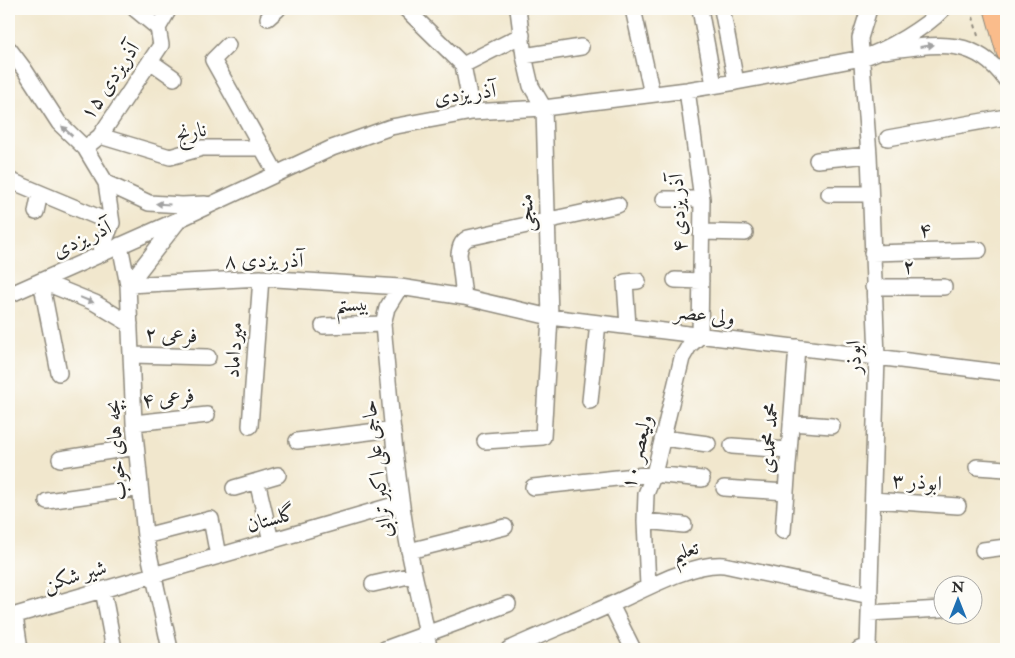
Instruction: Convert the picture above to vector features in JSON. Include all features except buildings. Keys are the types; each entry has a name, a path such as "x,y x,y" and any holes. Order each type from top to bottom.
{"main road":[{"path":"994,9 1006,52"}],"street":[{"path":"135,9 158,28"},
{"name":"۱۵ آذریزدی","path":"86,148 100,136 161,45 158,28 169,9"},
{"path":"406,9 463,65 472,112"},
{"path":"518,9 524,56 531,86 544,108"},
{"path":"633,9 652,94"},
{"path":"700,9 714,85"},
{"path":"722,9 736,82"},
{"name":"ابوذر","path":"859,649 868,647 877,357 869,155 860,38 869,9"},
{"name":"آذر یزدی","path":"9,295 42,282 332,148 391,127 472,112 544,108 687,90 862,58 879,52 933,19 943,9"},
{"path":"463,65 522,35"},
{"path":"879,52 937,44 955,46 983,56 999,70 1006,80"},
{"path":"228,45 213,60 276,173"},
{"path":"524,56 581,47"},
{"path":"9,49 58,123 86,148 106,183 112,223 99,255"},
{"path":"150,61 174,78"},
{"name":"۴ آذر یزدی","path":"687,90 702,199 700,336"},
{"name":"منجی","path":"485,441 544,437 550,317 544,108"},
{"path":"888,138 1006,117"},
{"name":"نارنج","path":"100,136 170,158 202,148 262,148"},
{"path":"817,160 869,155"},
{"path":"9,180 112,223"},
{"path":"106,183 149,203 182,205 212,203"},
{"path":"36,212 40,193"},
{"path":"829,194 870,194"},
{"path":"664,199 702,199"},
{"path":"464,297 459,254 460,247 468,238 618,205"},
{"path":"128,286 180,219"},
{"path":"702,232 745,233"},
{"name":"بچه های خوب","path":"120,245 128,286 134,423 145,536 170,649"},
{"name":"۴","path":"872,253 980,250"},
{"name":"۸ آذر یزدی","path":"128,286 261,278 400,286"},
{"name":"میرداماد","path":"250,426 261,278"},
{"path":"675,280 701,281"},
{"path":"42,282 95,303 130,324"},
{"path":"42,282 59,373"},
{"path":"628,326 624,282 638,282"},
{"name":"ولی عصر","path":"400,286 464,297 550,317 1006,373"},
{"name":"حاجی علی اکبر ترابی","path":"400,286 387,308 383,324 392,429 401,503 408,551 429,649"},
{"name":"۲","path":"873,287 944,287"},
{"path":"590,401 598,323"},
{"name":"بیستم","path":"323,326 383,324"},
{"name":"۱۰ ولیعصر","path":"648,586 645,521 646,494 654,474 682,358 689,346 700,336"},
{"name":"محمد محمدی","path":"783,531 797,347"},
{"name":"فرعی ۲","path":"132,355 208,357"},
{"name":"فرعی ۴","path":"134,423 207,415"},
{"path":"791,423 832,426"},
{"path":"297,441 392,429"},
{"path":"663,438 708,444"},
{"path":"732,446 789,450"},
{"path":"60,459 136,447"},
{"path":"977,467 1006,469"},
{"path":"533,487 654,474 702,479"},
{"path":"234,488 278,475"},
{"path":"257,482 271,541"},
{"path":"47,501 140,488"},
{"path":"724,488 786,492"},
{"name":"ابوذر ۳","path":"873,500 958,506"},
{"name":"گلستان","path":"154,575 401,503"},
{"path":"145,536 211,519 218,556"},
{"path":"645,521 684,525"},
{"path":"408,551 505,527"},
{"path":"983,550 1006,547"},
{"name":"تعلیم","path":"509,649 525,646 648,586 708,564 716,564 870,596"},
{"name":"شیر شکن","path":"12,616 154,575"},
{"path":"373,584 413,576"},
{"path":"103,590 114,649"},
{"path":"384,649 508,604"},
{"path":"611,605 633,649"},
{"path":"869,613 932,610"},
{"path":"12,616 20,649"}],"path":[{"path":"971,9 983,56"}]}
